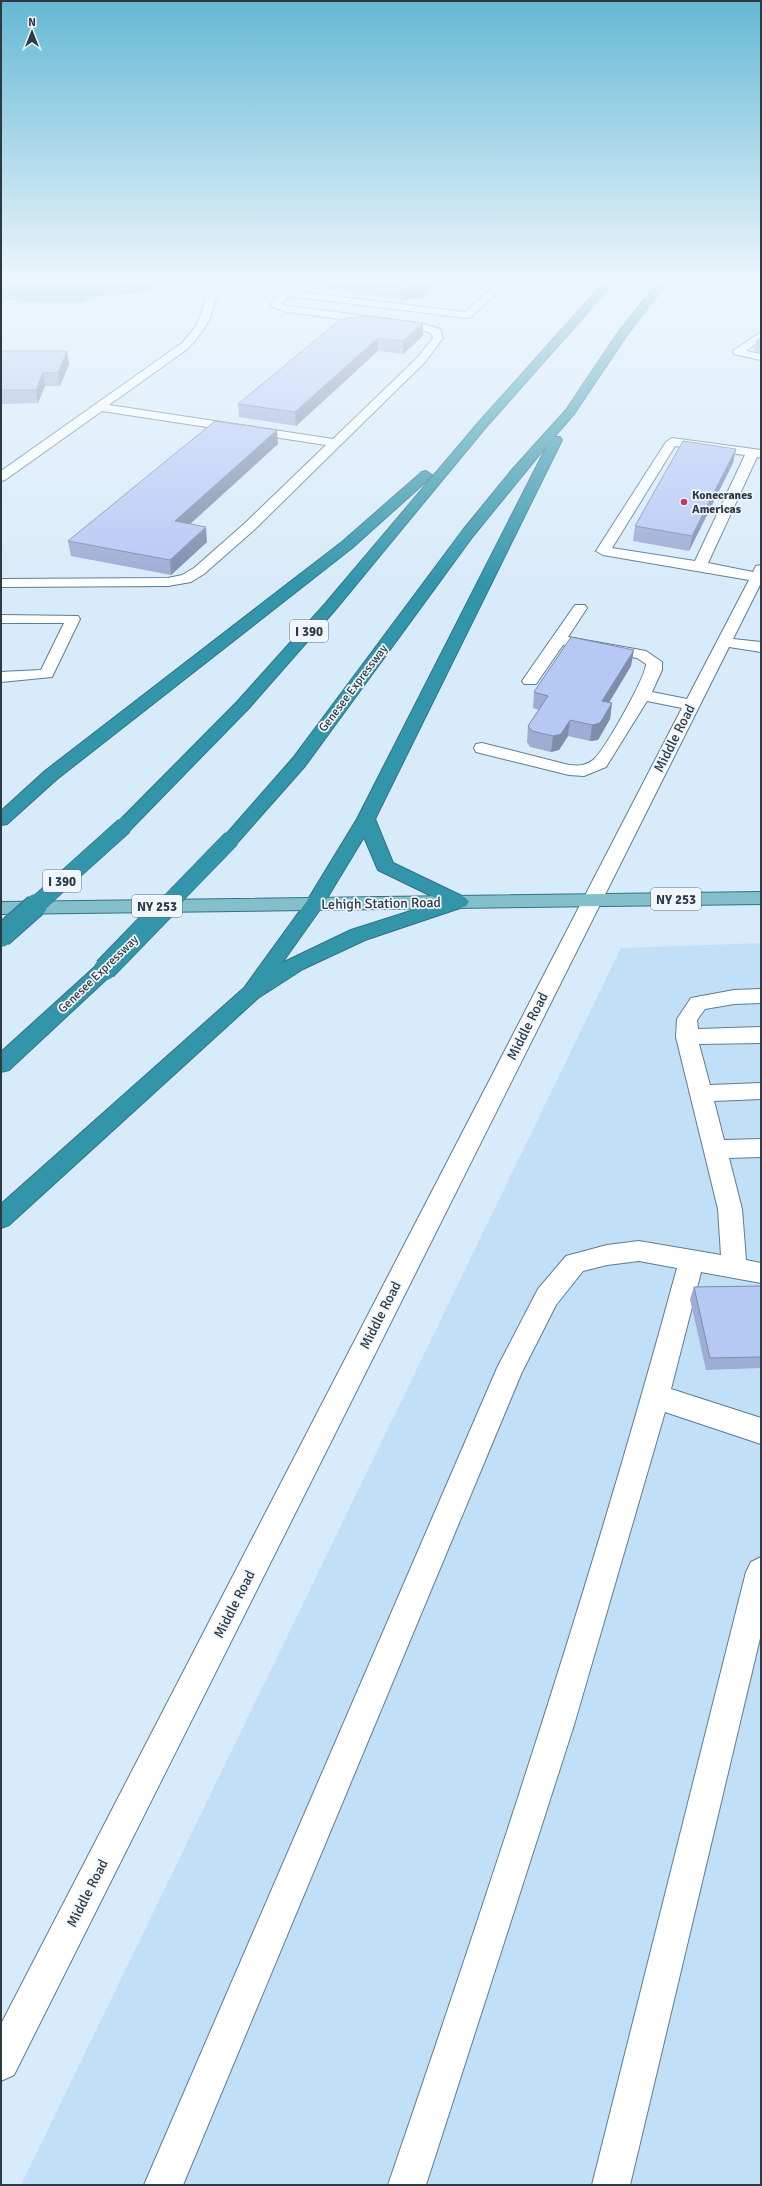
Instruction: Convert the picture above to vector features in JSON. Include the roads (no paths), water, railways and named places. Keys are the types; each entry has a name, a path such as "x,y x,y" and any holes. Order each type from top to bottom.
{"highway":[{"name":"I 390","path":"1,936 124,826 243,705 330,606 482,425 522,380"},
{"name":"Genesee Expressway","path":"1,1064 105,969 231,839 299,762 468,533 515,474 570,412 591,380"},
{"path":"251,993 314,904 366,819 570,412"},
{"path":"1,820 50,776 347,545 482,425"},
{"path":"366,819 385,866 459,902"},
{"path":"1,1218 251,993 296,964 358,935 459,902"}],"main road":[{"name":"Lehigh Station Road","path":"1,908 761,898"}],"street":[{"path":"1,477 136,380"},
{"path":"1,583 168,582 186,579 199,571 249,528 334,443 400,380"},
{"path":"100,407 334,443"},
{"path":"700,566 757,454 672,442 603,551 700,566 758,580"},
{"name":"Middle Road","path":"1,2062 723,642 758,580"},
{"path":"530,681 580,608"},
{"path":"1,619 74,619 47,674 1,677"},
{"path":"482,748 569,770 584,771 600,763 643,695 654,670 654,662 641,654 559,640"},
{"path":"723,642 761,647"},
{"path":"643,695 691,705"},
{"path":"164,2185 510,1368 547,1296 575,1263 608,1254 639,1251 692,1259 747,1270 730,1209 687,1037 687,1019 698,1003 734,997 761,996"},
{"path":"687,1037 761,1035"},
{"path":"702,1093 761,1091"},
{"path":"716,1149 761,1148"},
{"path":"407,2185 494,1925 609,1559 657,1397 692,1259"},
{"path":"657,1397 761,1431"},
{"path":"611,2185 761,1572"}],"place":[{"name":"Konecranes Americas","path":"684,502"}]}
